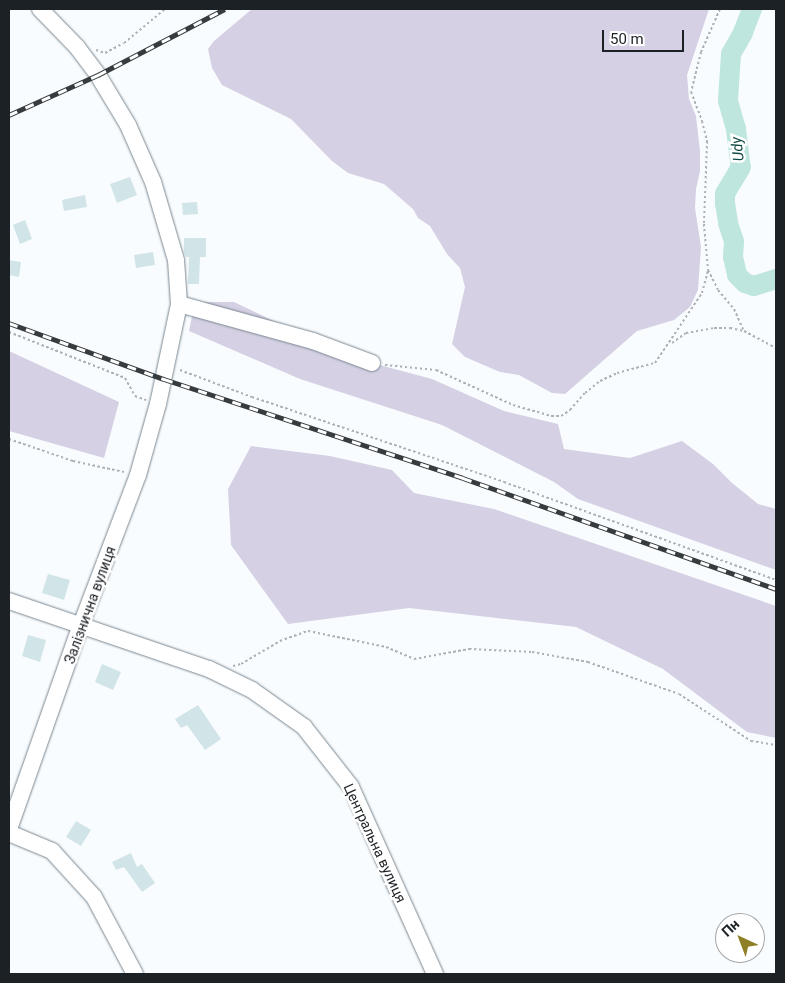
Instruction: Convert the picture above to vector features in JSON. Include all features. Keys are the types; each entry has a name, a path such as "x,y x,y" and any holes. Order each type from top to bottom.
{"street":[{"name":"Залізнична вулиця","path":"9,829 81,625 138,475 158,404 179,304 176,260 153,182 128,125 98,75 77,48 40,9"},
{"path":"179,304 313,342 372,363"},
{"name":"Центральна вулиця","path":"9,601 209,668 252,690 304,727 351,787 435,974"},
{"path":"9,833 52,851 94,897 135,974"}],"path":[{"path":"77,48 91,47 105,53 134,36 165,9"},
{"path":"372,363 436,370 512,405 551,416 561,416 570,410 585,393 600,381 617,373 655,363 669,345 702,293 708,270 704,224 707,141 702,120 691,92 701,52 720,9"},
{"path":"708,270 718,290 734,309 744,331"},
{"path":"669,345 686,333 730,328 744,331 776,348"},
{"path":"9,332 125,378 135,396 158,404"},
{"path":"165,372 252,397 504,482 776,580"},
{"path":"9,439 73,461 138,475"},
{"path":"209,668 217,670 241,664 280,641 308,631 386,647 414,659 469,649 532,652 588,662 679,694 751,741 776,745"}],"shaded area":[{"path":"252,9 709,9 687,75 689,99 696,116 700,151 700,171 696,189 695,208 701,247 698,290 690,307 674,320 637,331 565,394 552,393 519,375 500,372 465,357 452,344 465,287 460,268 447,254 430,226 418,218 413,209 384,184 348,173 332,161 291,119 222,85 212,68 208,49 214,41"},
{"path":"195,302 234,302 286,327 372,363 432,379 504,411 558,424 564,449 630,458 682,441 713,464 758,504 776,509 776,570 578,499 554,482 442,425 300,379 189,331"},
{"path":"9,351 119,402 104,458 9,431"},
{"path":"251,446 330,456 392,470 414,493 494,509 776,606 776,738 747,732 663,669 576,627 409,608 288,624 231,545 228,489"}],"building":[{"path":"130,177 137,195 117,203 110,184"},
{"path":"85,195 87,207 64,211 62,200"},
{"path":"197,202 198,214 183,215 182,203"},
{"path":"25,220 32,239 20,244 13,225"},
{"path":"184,238 206,238 206,257 200,257 199,284 188,284 189,257 186,257 184,252"},
{"path":"153,252 155,265 136,268 134,255"},
{"path":"9,260 21,262 19,277 9,275"},
{"path":"48,574 70,580 64,600 42,593"},
{"path":"28,635 46,640 40,662 22,656"},
{"path":"102,664 121,672 113,690 95,682"},
{"path":"198,705 221,739 205,750 187,725 181,728 175,719"},
{"path":"76,821 91,830 81,846 66,837"},
{"path":"131,853 137,867 142,864 155,883 142,892 124,867 116,870 112,862"}],"waterway":[{"name":"Udy","path":"752,9 743,33 731,54 728,101 736,129 741,167 725,194 725,203 728,223 734,242 733,257 737,275 745,283 754,286 776,279"}],"railway":[{"path":"9,115 98,75 225,9"},
{"path":"9,323 164,379 463,478 776,589"}]}
